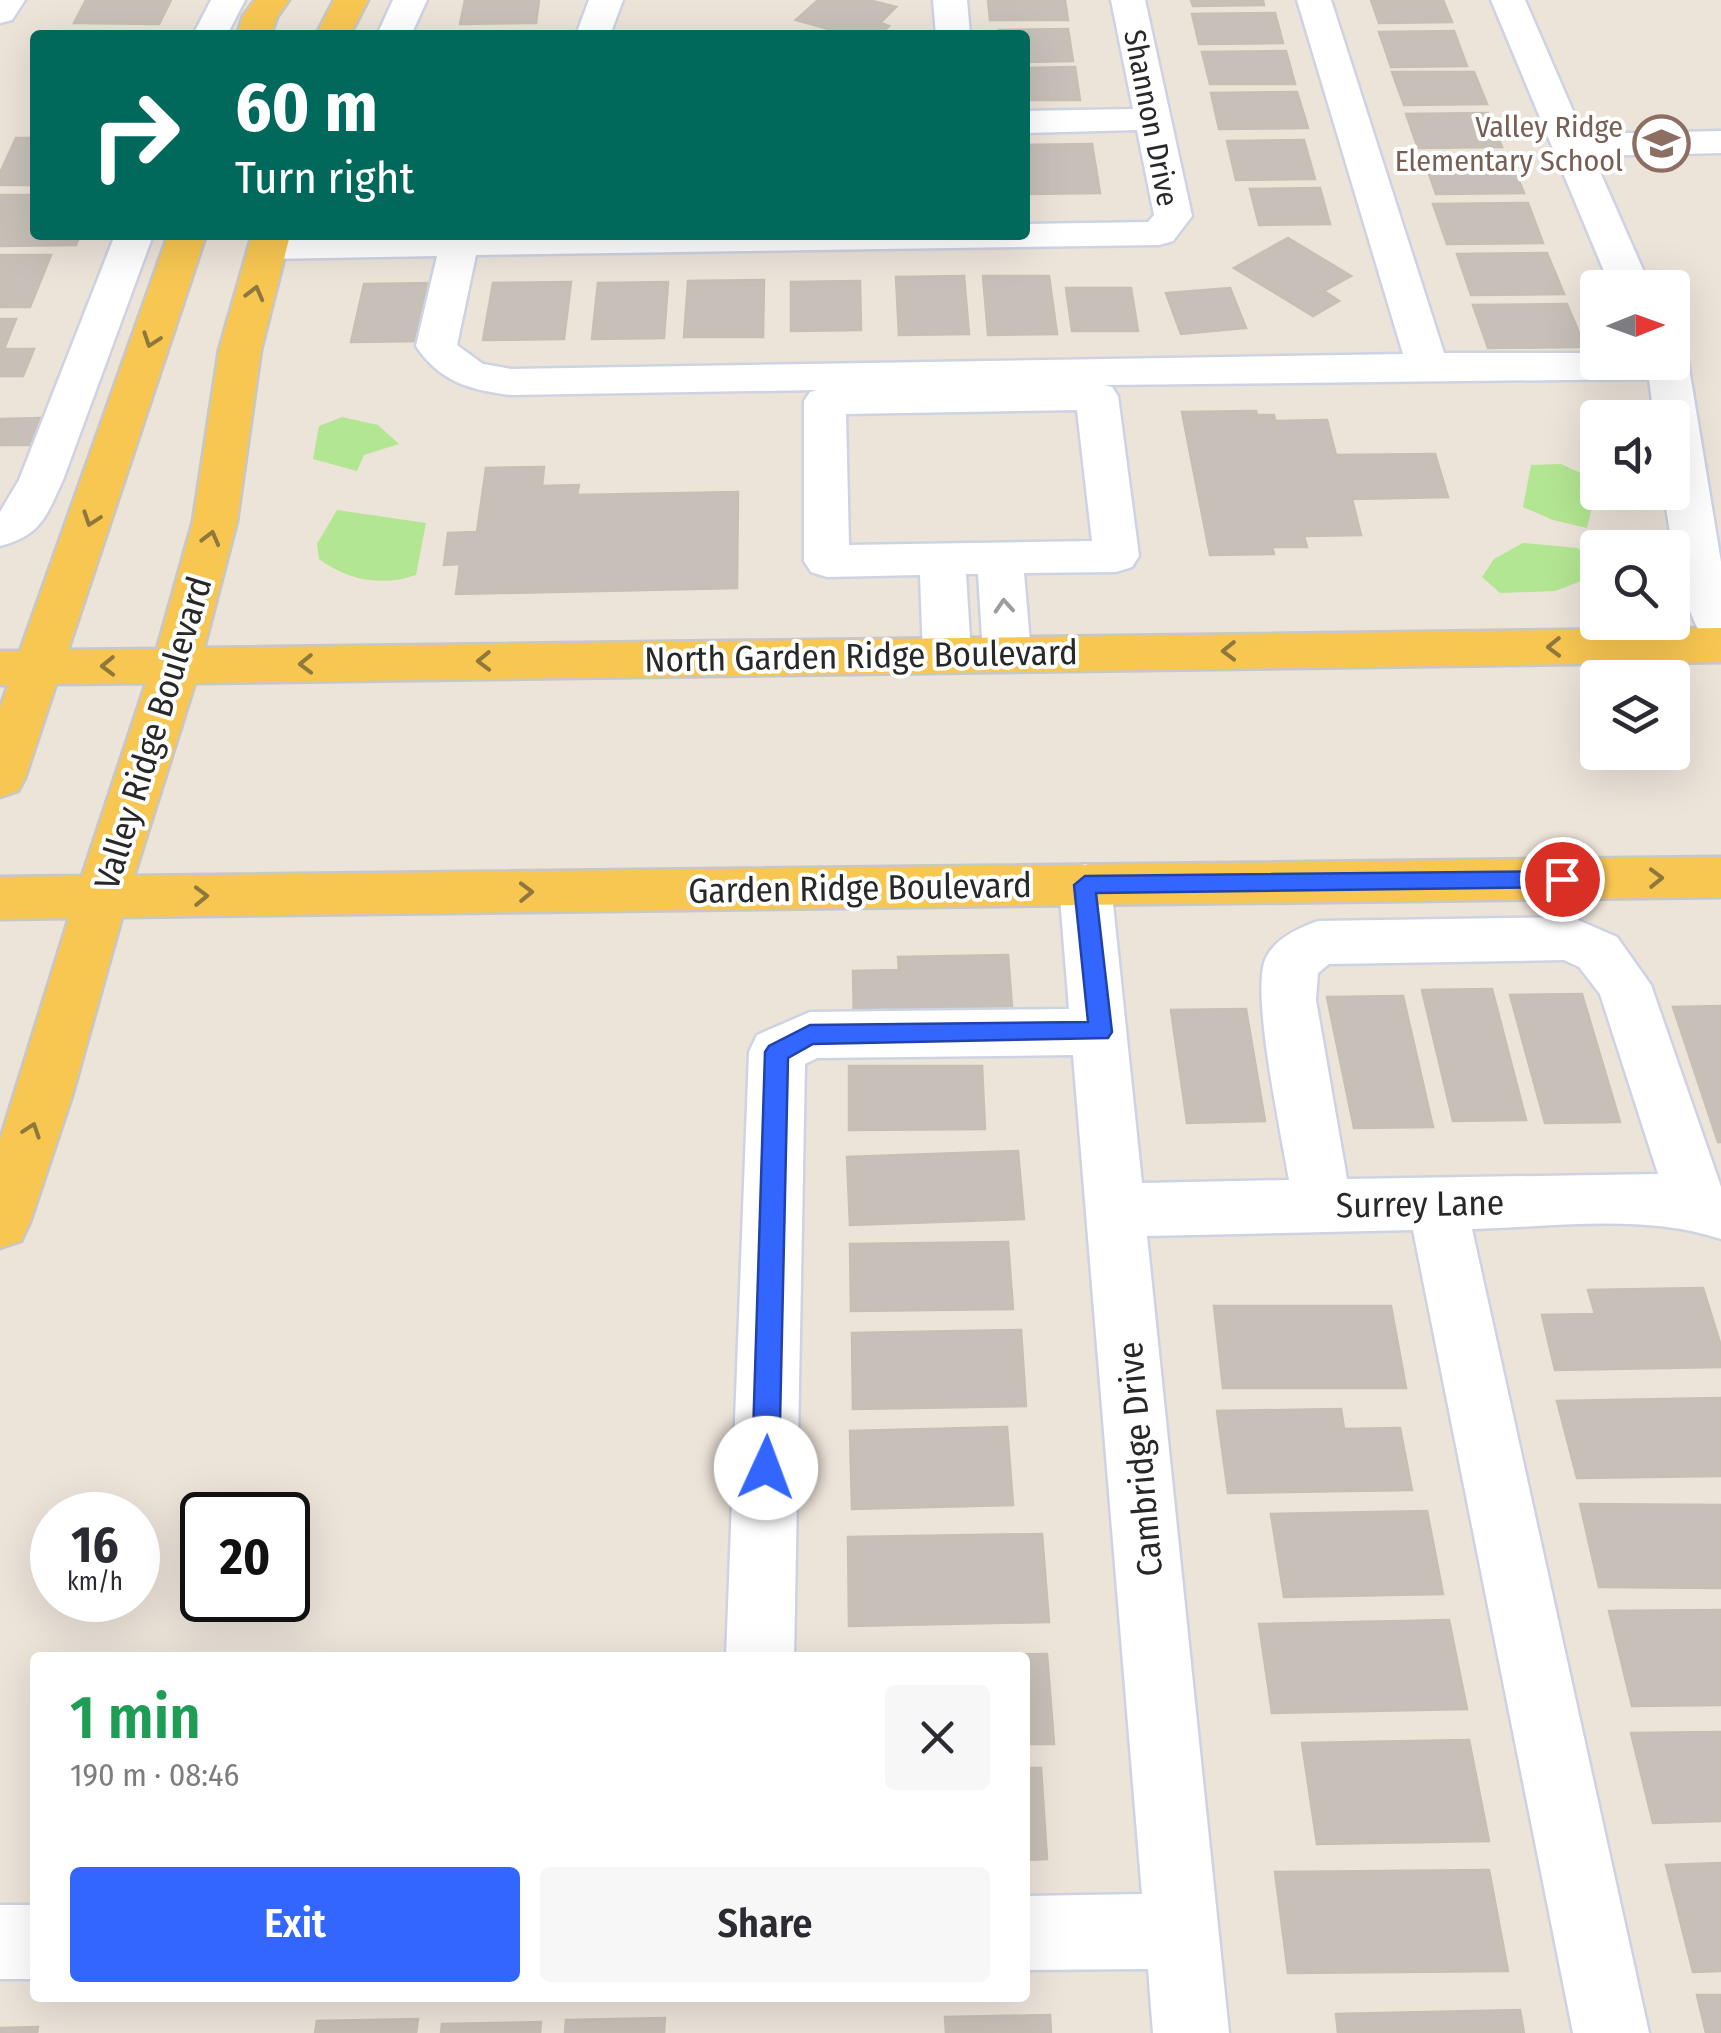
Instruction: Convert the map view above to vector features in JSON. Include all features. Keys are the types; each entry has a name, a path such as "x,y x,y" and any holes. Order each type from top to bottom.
{"main road":[{"path":"256,30 272,0"},
{"path":"336,30 351,0"},
{"path":"0,778 20,668 226,243"},
{"name":"Valley Ridge Boulevard","path":"0,1222 44,1096 176,666 216,521 240,350 226,243"},
{"name":"North Garden Ridge Boulevard","path":"20,668 1721,644"},
{"name":"Garden Ridge Boulevard","path":"0,898 1721,877"}],"street":[{"path":"0,13 8,0"},
{"path":"213,30 228,0"},
{"path":"396,30 410,0"},
{"path":"595,30 606,0"},
{"path":"950,0 953,30"},
{"name":"Shannon Drive","path":"1030,236 1159,233 1173,216 1128,0"},
{"path":"1314,0 1426,366"},
{"path":"1508,0 1624,270"},
{"path":"1030,122 1153,119"},
{"path":"1571,145 1721,142"},
{"path":"0,531 22,518 41,480 132,240"},
{"path":"226,243 495,240"},
{"path":"460,241 436,346 446,363 471,377 511,382 1580,365"},
{"path":"1673,380 1702,479 1696,556 1721,628"},
{"path":"1097,396 1116,556 942,560 826,560 825,400 1097,396"},
{"path":"1000,558 1007,654"},
{"path":"942,560 947,655"},
{"name":"Cambridge Drive","path":"1085,885 1191,2033"},
{"path":"1322,1206 1288,1000 1291,963 1318,943 1572,938 1598,952 1624,985 1709,1209"},
{"path":"760,1652 777,1052 810,1035 1100,1032"},
{"name":"Surrey Lane","path":"1118,1210 1646,1199 1709,1209"},
{"path":"1437,1204 1611,2033"},
{"path":"1030,1933 1182,1931"},
{"path":"0,1942 30,1942"}],"green space":[{"path":"342,417 378,425 399,444 364,455 357,471 313,459 319,426"},
{"path":"1561,464 1580,473 1580,510 1592,510 1587,528 1523,507 1531,465"},
{"path":"337,510 426,523 416,575 390,581 365,579 341,572 319,559 317,544"},
{"path":"1523,543 1578,548 1580,581 1555,591 1500,593 1482,577 1494,559"}],"building":[{"path":"86,0 171,0 159,24 74,23"},
{"path":"465,0 539,0 536,23 460,24"},
{"path":"818,0 869,0 896,7 880,23 889,26 885,30 831,30 796,20"},
{"path":"988,0 1065,0 1068,20 990,20"},
{"path":"1191,0 1263,0 1264,5 1193,6"},
{"path":"1371,0 1443,0 1452,22 1379,23"},
{"path":"1275,13 1283,43 1199,44 1192,14"},
{"path":"1068,29 1073,61 1030,62 1030,30 999,30"},
{"path":"1454,31 1467,66 1391,67 1379,32"},
{"path":"1286,51 1295,84 1210,84 1202,52"},
{"path":"1075,67 1080,100 1030,100 1030,68"},
{"path":"1392,72 1474,72 1487,104 1404,105"},
{"path":"1297,92 1308,128 1219,129 1211,93"},
{"path":"1488,113 1502,147 1418,148 1406,114"},
{"path":"16,138 30,138 30,185 0,185 0,173"},
{"path":"1304,140 1315,179 1236,180 1227,141"},
{"path":"1092,144 1100,193 1030,194 1030,145"},
{"path":"1423,157 1509,157 1524,193 1436,194"},
{"path":"1320,188 1330,224 1259,225 1250,189"},
{"path":"0,195 30,195 30,240 78,240 76,245 0,246"},
{"path":"1528,203 1543,243 1447,244 1433,204"},
{"path":"1288,238 1351,276 1324,291 1339,301 1313,316 1234,268"},
{"path":"1547,253 1564,294 1471,295 1457,254"},
{"path":"0,255 51,255 30,307 0,307"},
{"path":"964,276 969,334 899,335 896,277"},
{"path":"983,276 1049,276 1057,334 988,335"},
{"path":"764,280 763,337 684,337 688,281"},
{"path":"860,281 861,330 791,331 791,282"},
{"path":"571,282 564,339 483,340 493,283"},
{"path":"668,282 664,338 592,339 598,283"},
{"path":"435,283 424,341 351,342 364,284"},
{"path":"1066,288 1131,288 1138,331 1072,331"},
{"path":"1230,288 1246,328 1181,334 1166,293"},
{"path":"1567,304 1580,335 1580,347 1488,348 1473,305"},
{"path":"0,319 16,319 4,349 34,349 23,376 0,376"},
{"path":"1256,411 1257,415 1274,415 1275,421 1327,420 1336,455 1435,454 1448,497 1352,499 1361,535 1304,536 1307,547 1272,547 1274,554 1210,555 1182,412"},
{"path":"40,418 31,445 0,445 0,419"},
{"path":"544,467 542,486 579,485 577,495 738,492 737,588 456,594 460,564 444,565 448,533 477,532 486,468"},
{"path":"1008,955 1013,1019 854,1021 853,971 899,970 898,957"},
{"path":"1492,989 1526,1120 1453,1121 1422,990"},
{"path":"1582,994 1620,1122 1545,1123 1510,995"},
{"path":"1403,996 1433,1127 1354,1128 1327,997"},
{"path":"1721,1006 1721,1142 1718,1142 1673,1007"},
{"path":"1246,1009 1265,1121 1187,1123 1171,1010"},
{"path":"849,1066 982,1066 985,1129 849,1130"},
{"path":"1018,1151 1024,1219 850,1225 847,1157"},
{"path":"1008,1242 1013,1309 851,1311 850,1244"},
{"path":"1703,1288 1721,1346 1721,1367 1555,1370 1542,1315 1595,1314 1588,1290"},
{"path":"1214,1306 1391,1306 1406,1388 1223,1388"},
{"path":"1021,1330 1026,1406 853,1409 852,1333"},
{"path":"1721,1398 1721,1476 1577,1478 1557,1401"},
{"path":"1341,1409 1344,1429 1400,1428 1412,1490 1228,1493 1217,1411"},
{"path":"1007,1427 1013,1505 852,1509 850,1431"},
{"path":"1580,1504 1721,1505 1721,1588 1599,1587"},
{"path":"1427,1511 1443,1594 1284,1597 1271,1514"},
{"path":"1042,1534 1049,1622 849,1626 848,1537"},
{"path":"1721,1610 1721,1705 1632,1706 1609,1611"},
{"path":"1449,1620 1467,1709 1272,1713 1259,1624"},
{"path":"1030,1654 1047,1654 1054,1744 1030,1744"},
{"path":"1721,1732 1721,1821 1653,1823 1631,1733"},
{"path":"1469,1740 1489,1841 1317,1844 1302,1743"},
{"path":"1030,1768 1041,1768 1047,1859 1030,1860"},
{"path":"1721,1863 1721,1971 1693,1972 1666,1865"},
{"path":"1489,1870 1508,1971 1288,1973 1275,1872"},
{"path":"1697,1995 1721,1995 1721,2033 1706,2033"},
{"path":"1520,2010 1524,2033 1338,2033 1336,2014"},
{"path":"1050,2015 1051,2033 946,2033 945,2017"},
{"path":"665,2018 664,2033 565,2033 566,2020"},
{"path":"418,2019 416,2033 315,2033 317,2021"},
{"path":"541,2022 540,2033 441,2033 442,2024"},
{"path":"38,2027 37,2033 0,2033 0,2028"}],"place":[{"name":"Valley Ridge Elementary School","path":"1662,144"}],"route":[{"path":"766,1468 777,1052 810,1035 1100,1032 1085,885 1562,879"}]}
